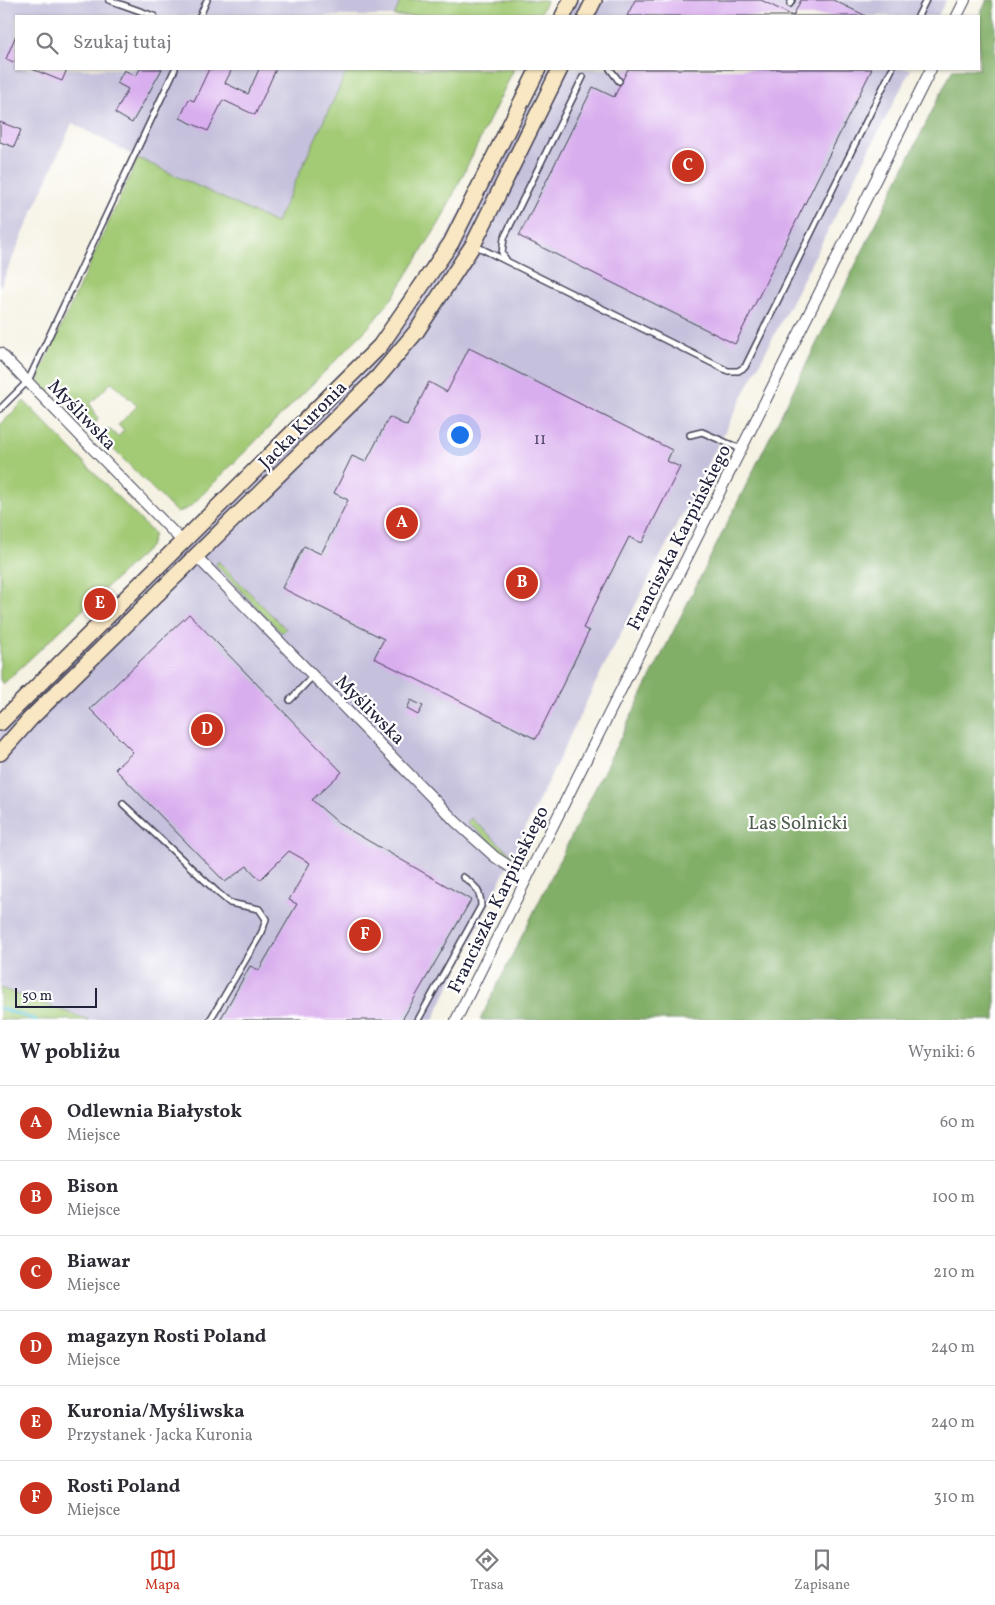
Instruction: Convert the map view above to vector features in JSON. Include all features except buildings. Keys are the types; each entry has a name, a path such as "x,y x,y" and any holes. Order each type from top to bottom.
{"main road":[{"path":"564,15 571,0"},
{"path":"586,15 594,0"},
{"name":"Jacka Kuronia","path":"0,723 358,369 385,340 451,243 538,70"},
{"name":"Jacka Kuronia","path":"0,754 30,719 197,557 378,377 416,332 473,245 560,70"},
{"path":"183,542 197,557"}],"street":[{"path":"958,15 965,0"},
{"name":"Franciszka Karpińskiego","path":"456,1020 930,70"},
{"name":"Myśliwska","path":"0,353 183,542"},
{"name":"Myśliwska","path":"197,557 456,822 495,857 527,878"}],"lane":[{"path":"109,0 151,15"},
{"path":"200,15 208,0"},
{"path":"918,15 926,0"},
{"path":"0,410 28,381 175,70"},
{"path":"611,70 620,81"},
{"path":"473,245 728,371 738,371 746,367 892,70"},
{"path":"507,261 502,253 504,238 583,77"},
{"path":"690,435 702,432 741,449"},
{"path":"290,700 313,676"},
{"path":"123,804 230,903 258,908 266,919 262,932 210,1020"},
{"path":"418,1020 481,906 481,897 477,888 463,877"}],"shaded area":[{"path":"0,0 401,0 394,15 15,15 15,70 348,70 276,223 138,158 72,123 0,287"},
{"path":"573,0 946,0 938,15 566,15"},
{"path":"539,70 910,70 599,676 433,1020 0,1020 0,727 401,321"}],"green space":[{"path":"401,0 547,0 540,15 394,15"},
{"name":"Las Solnicki","path":"987,0 995,0 995,1020 480,1020 953,70 980,70 980,15"},
{"path":"348,70 514,70 440,222 393,297 367,329 190,507 177,513 101,437 108,428 118,437 124,430 118,425 137,406 112,382 90,404 98,418 93,428 53,388 47,394 39,386 39,375 138,158 276,223"},
{"path":"24,401 154,534 150,547 3,684 0,680 0,425"},
{"path":"218,561 286,629 282,633 216,565"},
{"path":"471,818 513,856 512,860 467,822"},
{"path":"0,988 89,1020 0,1020"}],"waterway":[{"path":"0,1008 36,1020"}],"place":[{"name":"Biawar","path":"688,166"},
{"name":"Odlewnia Białystok","path":"402,523"},
{"name":"Bison","path":"522,583"},
{"name":"Kuronia/Myśliwska","path":"100,604"},
{"name":"magazyn Rosti Poland","path":"207,730"},
{"name":"Rosti Poland","path":"365,935"}]}
